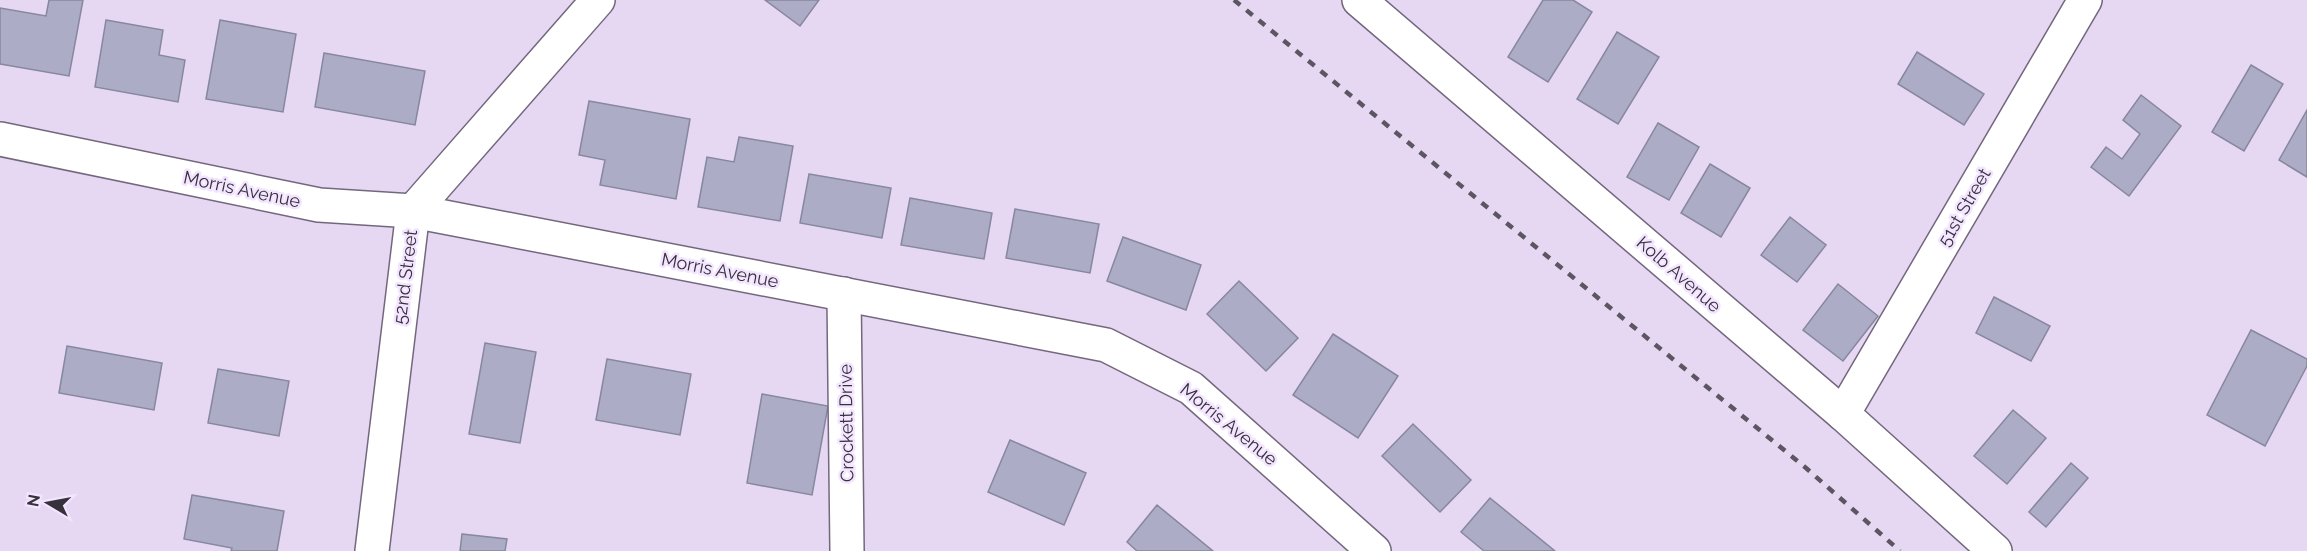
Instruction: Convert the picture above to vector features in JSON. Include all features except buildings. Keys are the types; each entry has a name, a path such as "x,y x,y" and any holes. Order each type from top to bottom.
{"street":[{"name":"52nd Street","path":"372,551 413,211 598,0"},
{"name":"Kolb Avenue","path":"1359,0 1843,414 1995,551"},
{"name":"51st Street","path":"1843,414 2085,0"},
{"name":"Morris Avenue","path":"0,139 319,205 413,211 1106,345 1191,388 1374,551"},
{"name":"Crockett Drive","path":"844,294 847,551"}],"railway":[{"path":"1234,0 1806,468 1900,551"}]}
